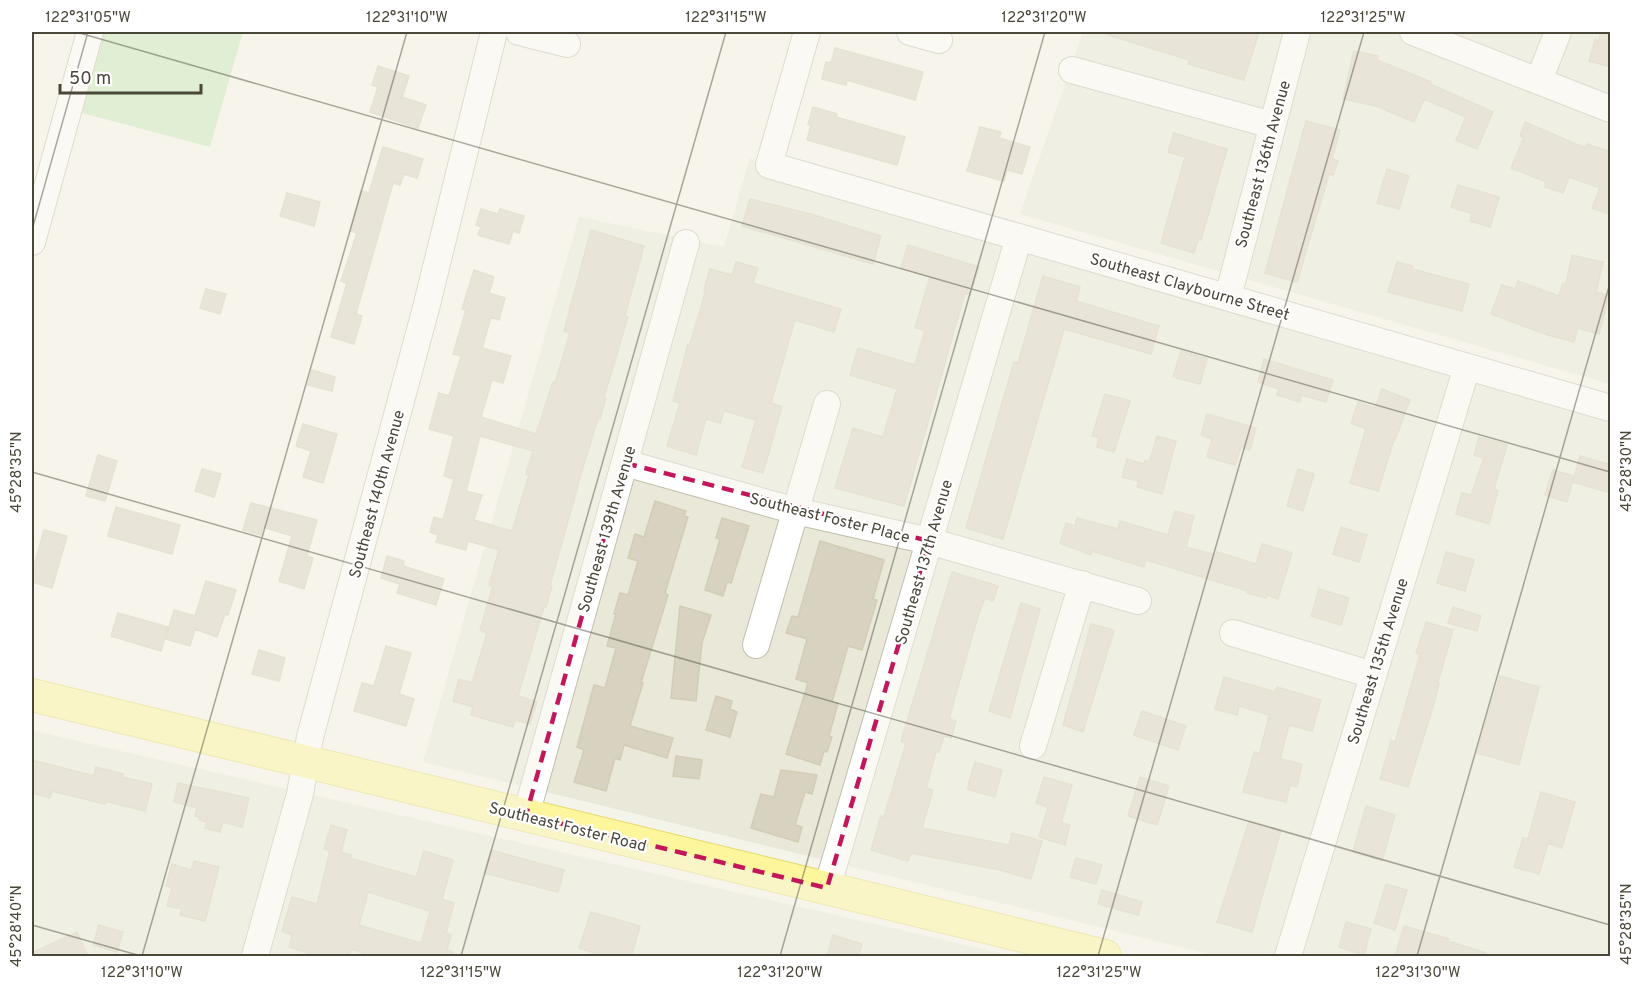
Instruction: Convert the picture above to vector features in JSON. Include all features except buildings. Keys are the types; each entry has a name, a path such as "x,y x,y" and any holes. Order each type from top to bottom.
{"main road":[{"name":"Southeast Foster Road","path":"32,695 1096,955"}],"street":[{"path":"32,242 90,32"},
{"name":"Southeast 140th Avenue","path":"255,957 300,794 310,737 426,308 494,32"},
{"path":"519,32 567,44"},
{"name":"Southeast Claybourne Street","path":"807,32 769,165 1611,408"},
{"path":"910,32 939,40"},
{"name":"Southeast 136th Avenue","path":"1228,297 1297,32"},
{"path":"1413,32 1611,109"},
{"path":"1539,80 1558,32"},
{"path":"1072,70 1272,125"},
{"name":"Southeast 137th Avenue","path":"827,888 1019,237"},
{"name":"Southeast 139th Avenue","path":"526,815 686,243"},
{"name":"Southeast 135th Avenue","path":"1288,957 1467,367"},
{"path":"756,645 827,404"},
{"name":"Southeast Foster Place","path":"625,463 796,511 929,541 1138,601"},
{"path":"1033,746 1082,584"},
{"path":"1233,633 1373,675"}],"highlighted area":[{"path":"625,463 929,541 827,888 526,815"}],"shaded area":[{"path":"1083,32 1610,32 1610,384 1020,214"},
{"path":"750,158 1610,420 1610,956 1218,956 423,762 579,217 724,247"},
{"path":"32,730 73,740 1013,956 32,956"}],"green space":[{"path":"88,32 243,32 210,147 67,109"}]}
